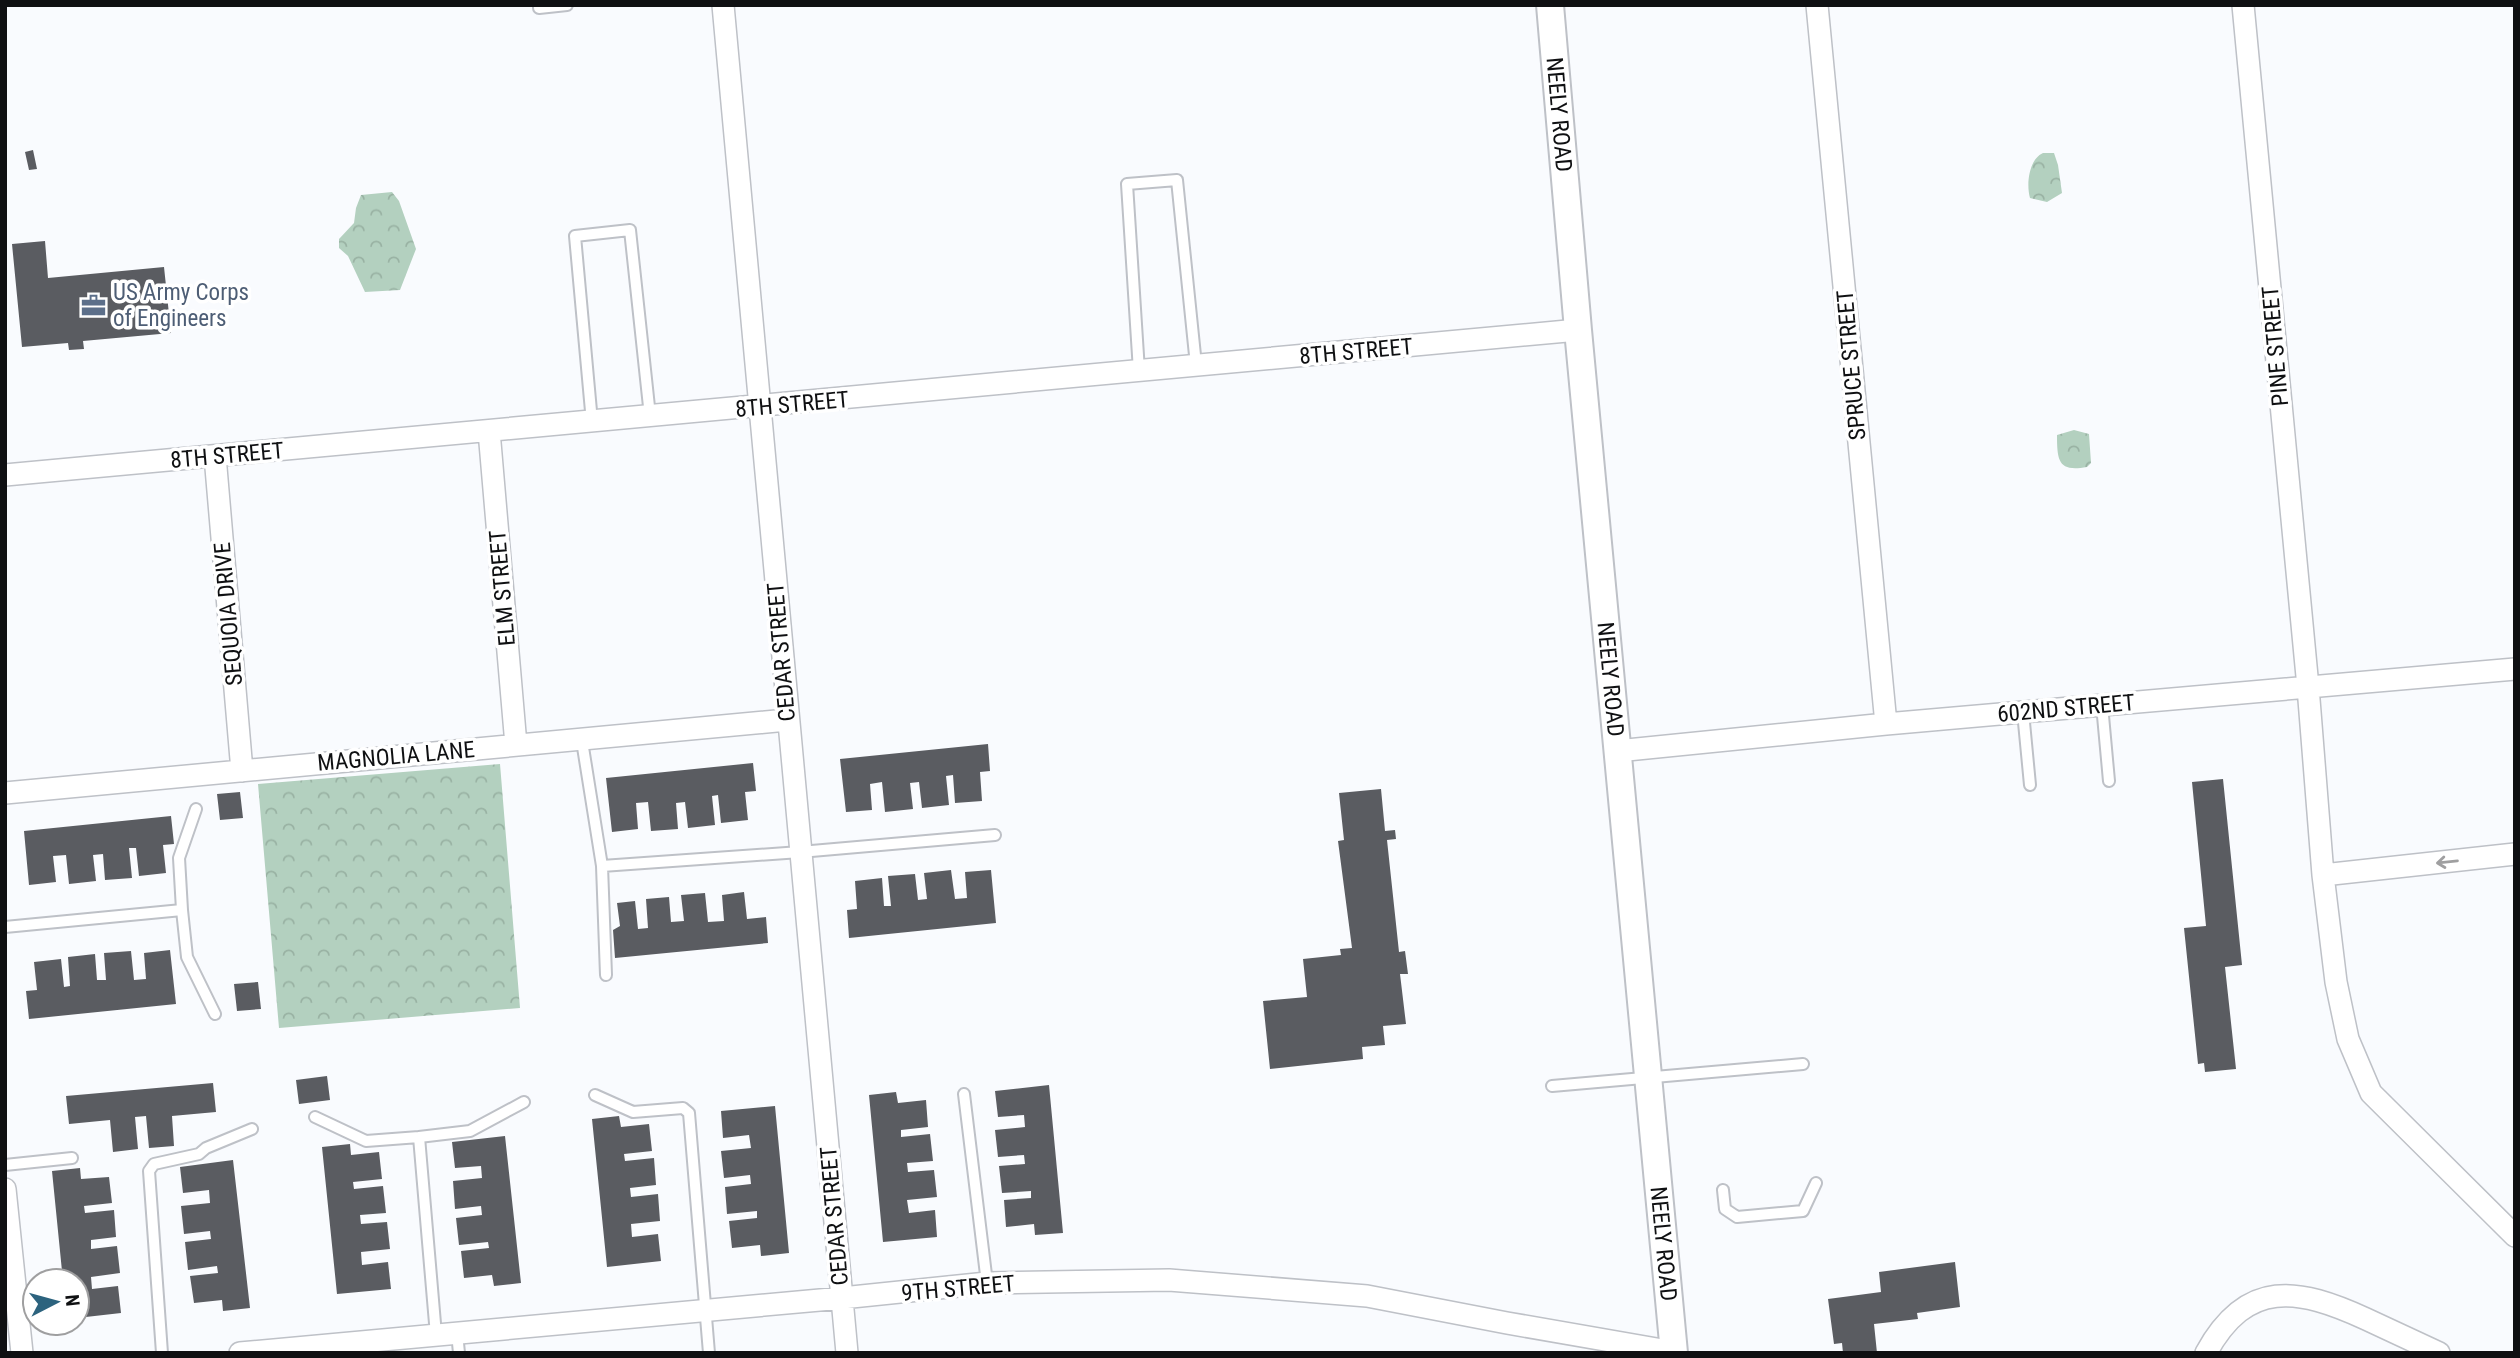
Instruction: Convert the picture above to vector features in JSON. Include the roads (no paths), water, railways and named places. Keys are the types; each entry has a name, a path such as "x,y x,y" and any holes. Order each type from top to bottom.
{"street":[{"name":"CEDAR STREET","path":"723,5 847,1353"},
{"name":"NEELY ROAD","path":"1550,5 1674,1352"},
{"name":"SPRUCE STREET","path":"1817,5 1886,724"},
{"name":"PINE STREET","path":"2243,5 2308,687 2323,875 2336,982 2348,1039 2371,1093 2511,1225"},
{"name":"8TH STREET","path":"5,475 1578,330"},
{"name":"ELM STREET","path":"489,431 516,745"},
{"name":"SEQUOIA DRIVE","path":"215,456 242,771"},
{"name":"602ND STREET","path":"1617,751 1886,724 2515,669"},
{"name":"MAGNOLIA LANE","path":"5,793 787,720"},
{"path":"2323,875 2515,854"},
{"path":"5,1189 22,1353"},
{"name":"9TH STREET","path":"240,1353 436,1335 458,1343 705,1311 987,1283 1169,1280 1367,1296 1674,1352"},
{"path":"2206,1353 2215,1337 2236,1312 2267,1297 2293,1295 2332,1304 2439,1353"}],"lane":[{"path":"539,5 539,8 567,5"},
{"path":"1139,371 1127,184 1177,180 1196,365"},
{"path":"592,422 575,236 630,230 650,416"},
{"path":"2102,705 2109,781"},
{"path":"2023,712 2030,785"},
{"path":"582,741 603,866 606,975"},
{"path":"196,809 179,858 182,910 187,957 215,1014"},
{"path":"603,866 995,835"},
{"path":"5,927 182,910"},
{"path":"1552,1086 1803,1064"},
{"path":"964,1094 987,1283"},
{"path":"596,1095 633,1112 682,1108 689,1113 709,1353"},
{"path":"315,1118 366,1141 419,1137 470,1131 524,1102"},
{"path":"162,1353 149,1171 154,1164 199,1154 206,1148 252,1129"},
{"path":"419,1137 436,1335"},
{"path":"5,1165 72,1158"},
{"path":"1723,1190 1725,1209 1737,1217 1803,1211 1816,1183"}],"place":[{"name":"US Army Corps of Engineers","path":"93,305"}]}
